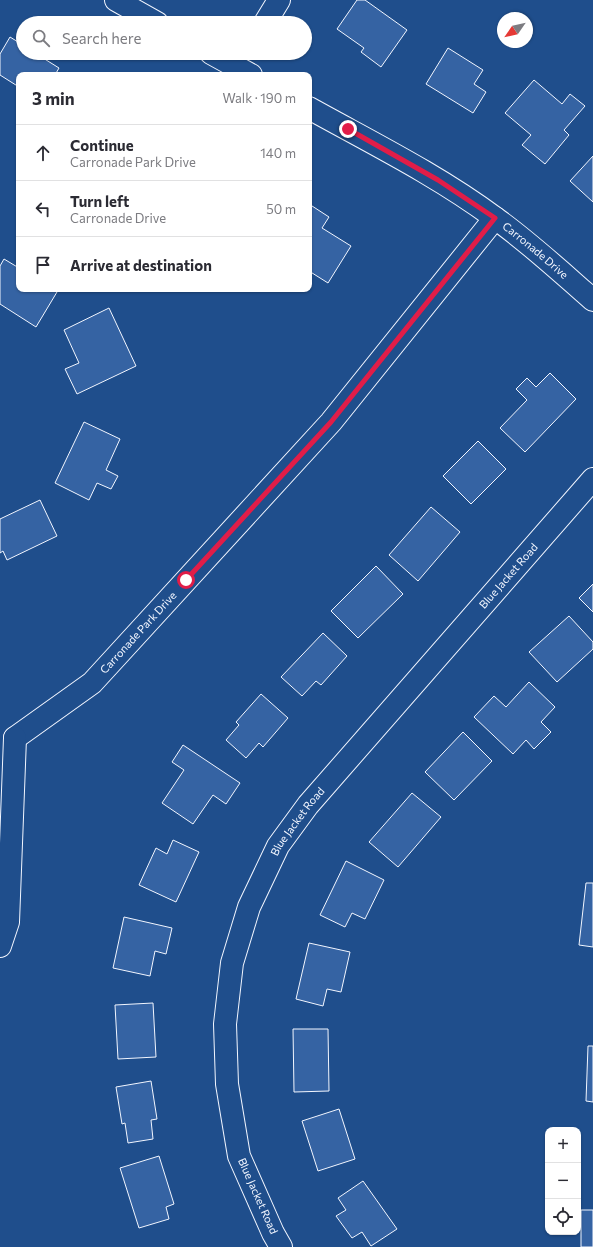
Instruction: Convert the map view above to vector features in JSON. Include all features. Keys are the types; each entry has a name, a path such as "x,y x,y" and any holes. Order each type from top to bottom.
{"street":[{"path":"116,0 145,16"},
{"path":"269,16 279,0"},
{"path":"231,60 245,65"},
{"name":"Carronade Drive","path":"312,110 438,180 495,218 549,261 593,300"},
{"name":"Carronade Park Drive","path":"8,734 92,682 97,677 331,422 495,218"},
{"name":"Blue Jacket Road","path":"281,1247 273,1233 239,1156 226,1084 225,1024 232,963 249,907 278,846 308,805 593,479"},
{"path":"0,946 8,922 8,734"}],"building":[{"path":"357,0 365,0 407,30 381,67 361,52 364,48 337,29"},
{"path":"10,37 16,41 16,60 46,60 59,68 57,72 16,72 16,85 0,75 0,54"},
{"path":"448,48 483,70 474,84 486,92 473,113 426,84"},
{"path":"534,80 562,104 570,94 585,106 564,130 569,135 545,164 522,145 531,135 505,113"},
{"path":"593,156 593,202 570,181"},
{"path":"312,206 329,217 322,228 351,246 328,283 312,273"},
{"path":"4,259 16,266 16,292 57,292 36,327 0,304 0,266"},
{"path":"109,308 136,366 77,394 65,369 79,363 64,330"},
{"path":"550,373 576,399 525,452 500,428 527,400 516,389 527,378 536,387"},
{"path":"84,422 120,439 106,470 118,476 111,489 97,483 89,500 55,483"},
{"path":"478,441 506,469 471,504 443,476"},
{"path":"40,500 57,536 7,560 3,551 0,553 0,519"},
{"path":"431,507 460,532 418,581 389,555"},
{"path":"376,566 403,594 358,638 331,611"},
{"path":"593,584 593,612 579,598"},
{"path":"569,616 593,642 593,649 557,682 529,652"},
{"path":"323,633 347,656 321,685 316,681 302,696 281,677"},
{"path":"529,682 555,707 541,722 551,732 534,749 526,740 513,754 474,717 494,696 506,707"},
{"path":"261,694 288,718 263,747 259,743 246,758 226,740 239,725 236,722"},
{"path":"463,732 492,761 454,800 425,772"},
{"path":"183,745 240,783 226,804 213,795 193,824 162,803 184,770 172,762"},
{"path":"412,793 441,817 398,867 369,842"},
{"path":"173,840 199,852 176,902 139,885 156,848 167,854"},
{"path":"346,861 384,880 365,919 352,913 345,927 320,915"},
{"path":"586,883 593,883 593,947 579,945"},
{"path":"124,917 172,928 166,954 155,951 150,976 113,968"},
{"path":"309,943 350,952 341,992 327,989 323,1006 296,999"},
{"path":"153,1003 156,1057 118,1059 115,1005"},
{"path":"293,1029 328,1029 329,1091 294,1092"},
{"path":"588,1046 593,1046 593,1102 586,1101"},
{"path":"151,1081 157,1119 151,1120 153,1139 128,1143 125,1123 122,1124 116,1087"},
{"path":"339,1109 355,1159 318,1171 302,1121"},
{"path":"159,1156 174,1204 166,1207 169,1219 139,1228 120,1168"},
{"path":"363,1181 397,1229 371,1246 362,1232 352,1238 336,1216 346,1210 338,1198"},
{"path":"581,1210 593,1210 593,1247 581,1247"}],"route":[{"path":"186,580 331,422 495,218 438,180 348,129"}]}
